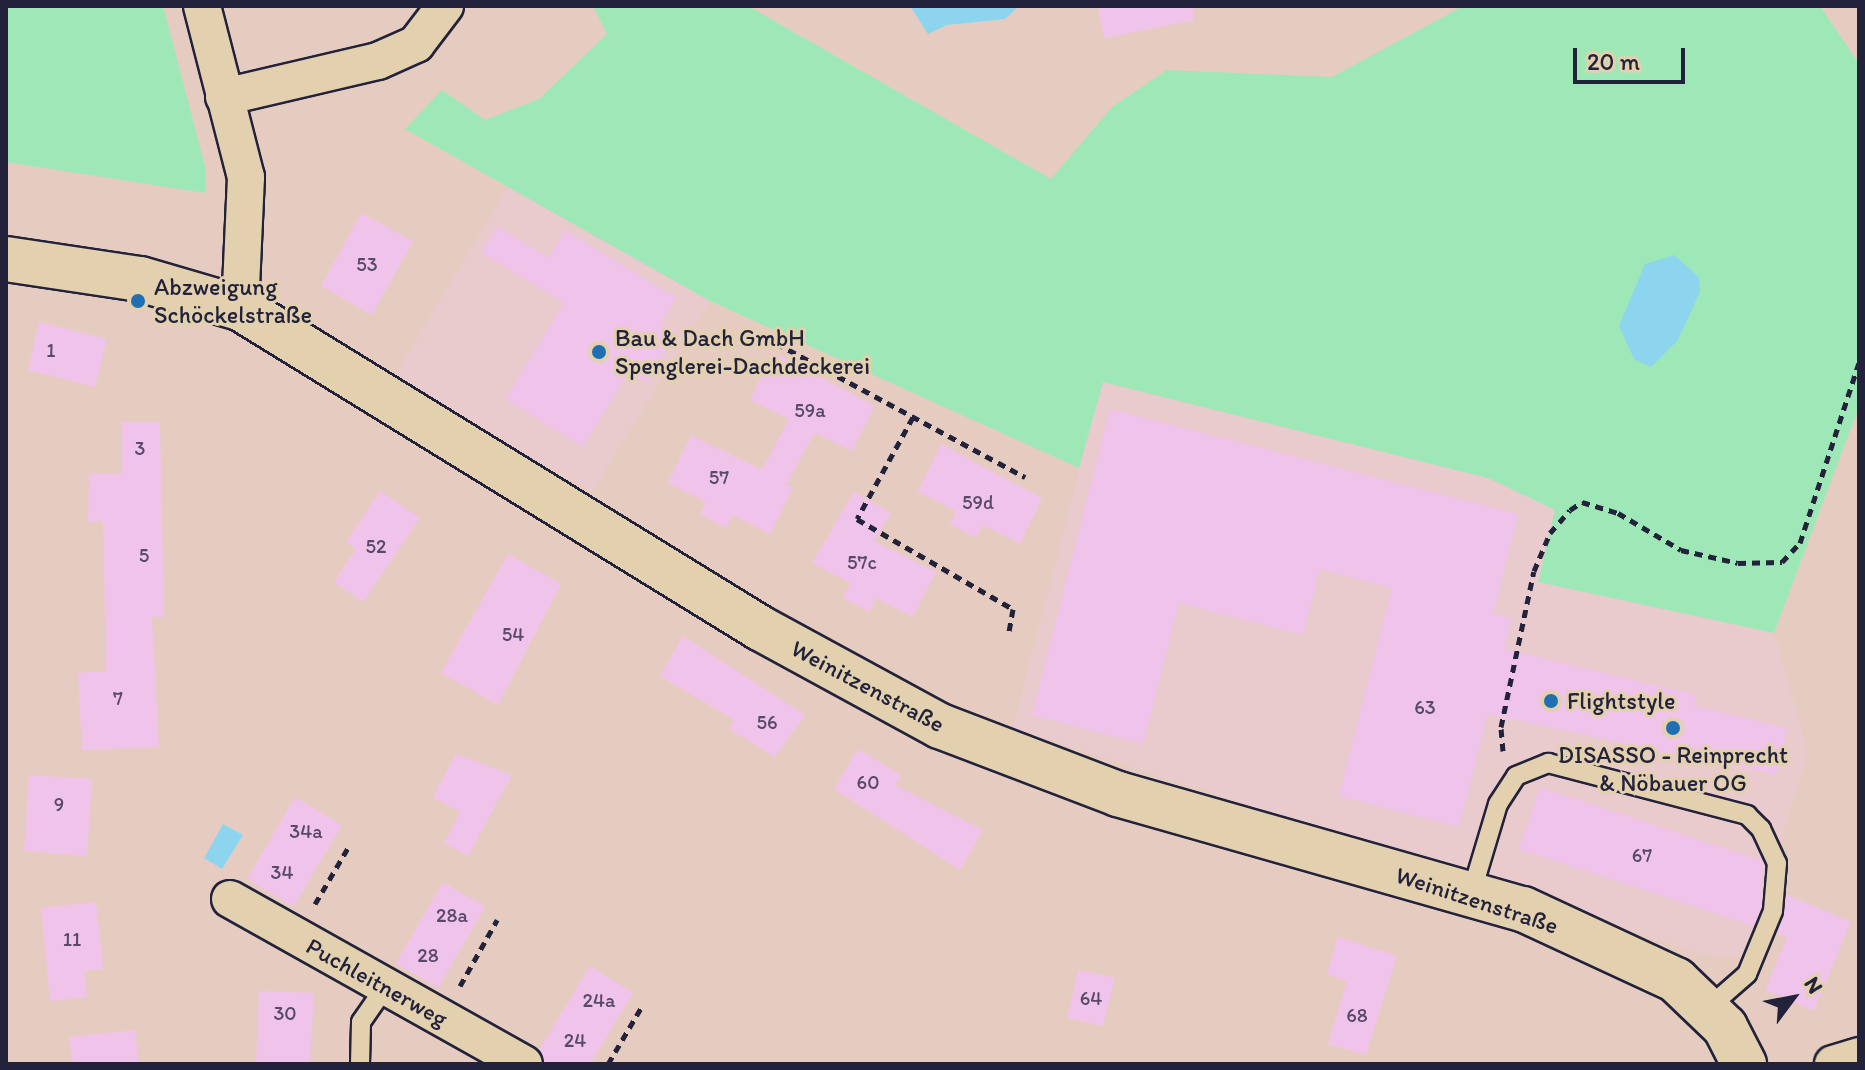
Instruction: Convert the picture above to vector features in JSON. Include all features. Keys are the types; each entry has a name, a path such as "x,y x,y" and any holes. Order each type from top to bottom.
{"main road":[{"name":"Weinitzenstraße","path":"6,259 140,279 240,308 760,628 940,726 1118,794 1471,895 1631,955 1708,1008 1744,1064"}],"street":[{"path":"202,6 246,177 240,308"},
{"path":"224,97 378,61 416,44 445,6"},
{"name":"Puchleitnerweg","path":"230,899 524,1064"},
{"path":"1833,1064 1859,1056"}],"lane":[{"path":"1471,895 1506,792 1516,776 1548,763 1747,815 1761,829 1777,863 1773,911 1747,974 1708,1008"},
{"path":"360,1064 361,1022 386,986"}],"path":[{"path":"776,343 1025,477"},
{"path":"1506,792 1501,727 1534,571 1550,533 1582,502 1618,513 1681,550 1738,563 1782,562 1800,543 1859,363"},
{"path":"913,417 857,519 1013,609 1009,632"},
{"path":"297,936 349,846"},
{"path":"441,1018 497,920"},
{"path":"608,1064 641,1008"}],"shaded area":[{"path":"508,187 710,301 592,492 393,379"},
{"path":"1102,382 1488,478 1555,509 1539,582 1774,633 1808,752 1746,957 1701,954 1013,728"}],"green space":[{"path":"6,6 163,6 206,170 205,193 6,162"},
{"path":"593,6 748,6 1051,179 1112,107 1167,70 1332,77 1463,6 1820,6 1859,64 1859,407 1774,633 1538,582 1555,510 1488,478 1103,382 1079,468 710,301 405,129 442,90 485,120 539,99 607,34"}],"water":[{"path":"910,6 1019,6 1005,19 947,25 928,34"},
{"path":"1674,255 1699,277 1700,292 1678,340 1651,367 1634,359 1619,326 1645,264"},
{"path":"223,824 243,835 222,869 204,858"}],"building":[{"path":"1098,6 1193,6 1194,20 1104,38"},
{"path":"361,213 413,241 372,315 321,286"},
{"name":"Bau & Dach GmbH Spenglerei-Dachdeckerei","path":"497,226 549,258 565,230 676,298 661,323 677,330 647,383 627,374 583,447 505,399 564,303 481,252"},
{"path":"39,322 107,339 95,387 28,370"},
{"path":"773,352 875,406 852,451 815,433 786,485 793,488 770,534 733,515 726,528 700,514 706,502 668,483 691,435 762,470 789,419 750,400"},
{"path":"1110,409 1518,514 1493,614 1512,619 1504,649 1696,695 1694,706 1787,728 1776,775 1488,714 1459,827 1339,796 1392,588 1320,569 1303,635 1179,603 1143,744 1032,715"},
{"path":"121,422 160,422 164,617 152,617 159,747 82,750 78,673 106,671 103,521 88,522 89,473 121,474"},
{"path":"941,444 1042,498 1020,544 983,525 976,538 950,524 956,511 918,492"},
{"path":"380,491 420,518 363,602 334,582 356,549 346,542"},
{"path":"854,492 891,513 874,541 936,572 913,617 876,598 869,612 843,598 850,583 812,563"},
{"path":"508,554 561,584 498,705 441,673"},
{"path":"683,636 805,715 775,757 729,729 734,720 660,676"},
{"path":"858,749 901,775 895,785 983,830 960,870 834,789"},
{"path":"456,754 512,775 468,856 444,843 460,812 433,797"},
{"path":"29,775 92,779 87,856 24,851"},
{"path":"1540,787 1763,861 1761,908 1754,926 1519,849"},
{"path":"295,797 342,825 293,907 247,879"},
{"path":"443,882 485,907 438,988 396,963"},
{"path":"1786,894 1851,922 1814,1011 1765,990 1787,937 1777,934"},
{"path":"96,902 103,969 84,971 87,997 50,1001 41,908"},
{"path":"1338,937 1397,956 1366,1055 1328,1044 1347,981 1327,974"},
{"path":"590,966 633,993 590,1064 545,1064 539,1050"},
{"path":"1078,970 1115,978 1103,1026 1067,1018"},
{"path":"259,991 314,993 310,1064 256,1064"},
{"path":"135,1030 139,1064 73,1064 69,1037"}],"place":[{"name":"Abzweigung Schöckelstraße","path":"138,301"},
{"name":"Bau & Dach GmbH Spenglerei-Dachdeckerei","path":"599,352"},
{"name":"Flightstyle","path":"1551,701"},
{"name":"DISASSO - Reinprecht & Nöbauer OG","path":"1673,728"}]}
